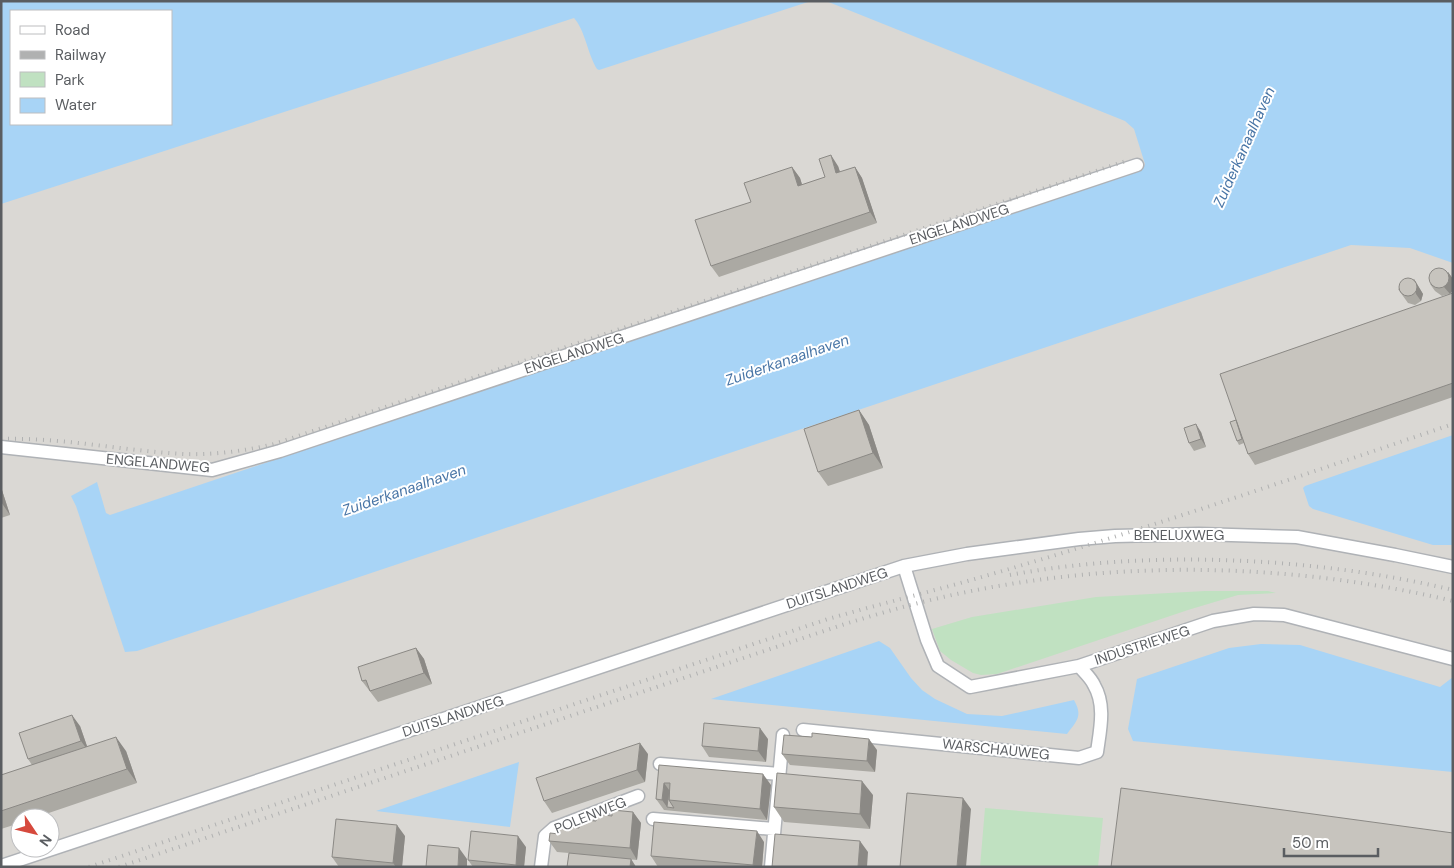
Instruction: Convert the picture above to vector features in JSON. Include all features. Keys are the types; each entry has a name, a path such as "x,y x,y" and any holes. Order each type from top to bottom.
{"street":[{"name":"ENGELANDWEG","path":"1,447 212,470 280,451 1137,165"},
{"name":"BENELUXWEG","path":"904,566 967,554 1079,538 1199,534 1297,537 1395,554 1453,567"},
{"name":"INDUSTRIEWEG","path":"904,566 927,640 938,666 970,687 1079,666 1213,621 1254,614 1284,615 1453,659"},
{"name":"DUITSLANDWEG","path":"1,866 904,566"},
{"name":"WARSCHAUWEG","path":"803,730 1079,758 1097,752 1102,720 1099,699 1094,684 1079,666"},
{"path":"772,867 783,735"},
{"path":"660,764 779,774"},
{"name":"POLENWEG","path":"541,867 545,836 554,828 638,796"},
{"path":"653,819 774,829"}],"shaded area":[{"path":"561,1 1453,1 1453,867 1,867 1,166 172,125"}],"green space":[{"path":"1205,591 1268,591 1276,593 1238,595 997,674 981,675 973,673 951,660 940,651 932,629 972,617 1096,597"},
{"path":"985,808 1103,818 1098,867 980,867"}],"water":[{"path":"1,1 811,1 599,70 594,63 581,29 574,18 1,204"},
{"name":"Zuiderkanaalhaven","path":"826,1 1453,1 1453,263 1410,248 1351,245 249,614 137,651 125,652 71,496 97,482 106,513 110,515 1143,168 1145,164 1134,129 1125,121"},
{"path":"1453,435 1453,545 1433,545 1313,509 1309,506 1303,488 1305,486"},
{"path":"879,641 890,648 922,690 935,699 967,714 1002,716 1074,700 1078,710 1078,718 1067,734 711,699"},
{"path":"1261,644 1300,645 1440,687 1453,677 1453,772 1133,741 1128,729 1137,679 1229,648"},
{"path":"519,762 510,827 376,811"}],"building":[{"path":"831,155 836,173 855,167 870,212 711,266 695,220 751,202 744,183 792,167 798,186 825,177 819,159"},
{"path":"1439,268 1446,271 1449,278 1446,285 1439,288 1432,285 1429,278 1432,271"},
{"path":"1404,278 1412,278 1417,283 1415,294 1404,296 1399,291 1399,283"},
{"path":"1453,293 1453,383 1248,454 1220,374"},
{"path":"859,410 873,453 818,472 804,429"},
{"path":"1236,420 1242,439 1237,441 1230,422"},
{"path":"1196,424 1201,439 1189,443 1184,428"},
{"path":"416,648 424,673 370,691 366,680 362,681 358,667"},
{"path":"72,715 81,741 28,759 19,733"},
{"path":"704,723 760,728 758,751 702,746"},
{"path":"812,733 869,739 867,761 782,754 784,735 812,737"},
{"path":"116,737 127,769 1,811 1,775"},
{"path":"640,743 637,770 544,801 536,778"},
{"path":"659,765 763,774 760,809 669,800 670,783 664,783 662,800 656,799"},
{"path":"777,773 862,781 860,814 774,807"},
{"path":"1121,788 1453,833 1453,867 1111,867"},
{"path":"669,790 669,800 674,808 667,807"},
{"path":"907,793 963,798 957,867 900,867"},
{"path":"612,810 633,812 630,848 549,841 550,833 559,834 560,826 579,828 580,820 596,821 596,814 612,816"},
{"path":"336,819 397,825 393,863 332,857"},
{"path":"654,822 757,831 753,865 651,856"},
{"path":"471,831 518,836 516,865 468,860"},
{"path":"775,834 860,841 858,867 772,867"},
{"path":"428,845 459,848 458,867 426,867"},
{"path":"569,853 631,859 630,867 567,867"}],"railway":[{"path":"1,439 47,440 184,454 229,452 274,444 1129,160"},
{"path":"89,867 828,619 972,580 1108,539 1453,424"},
{"path":"1010,575 1063,567 1118,562 1232,560 1345,570 1453,590"},
{"path":"119,867 848,623 927,601 1002,585 1067,576 1131,571 1261,572 1325,578 1390,588 1453,601"}]}
